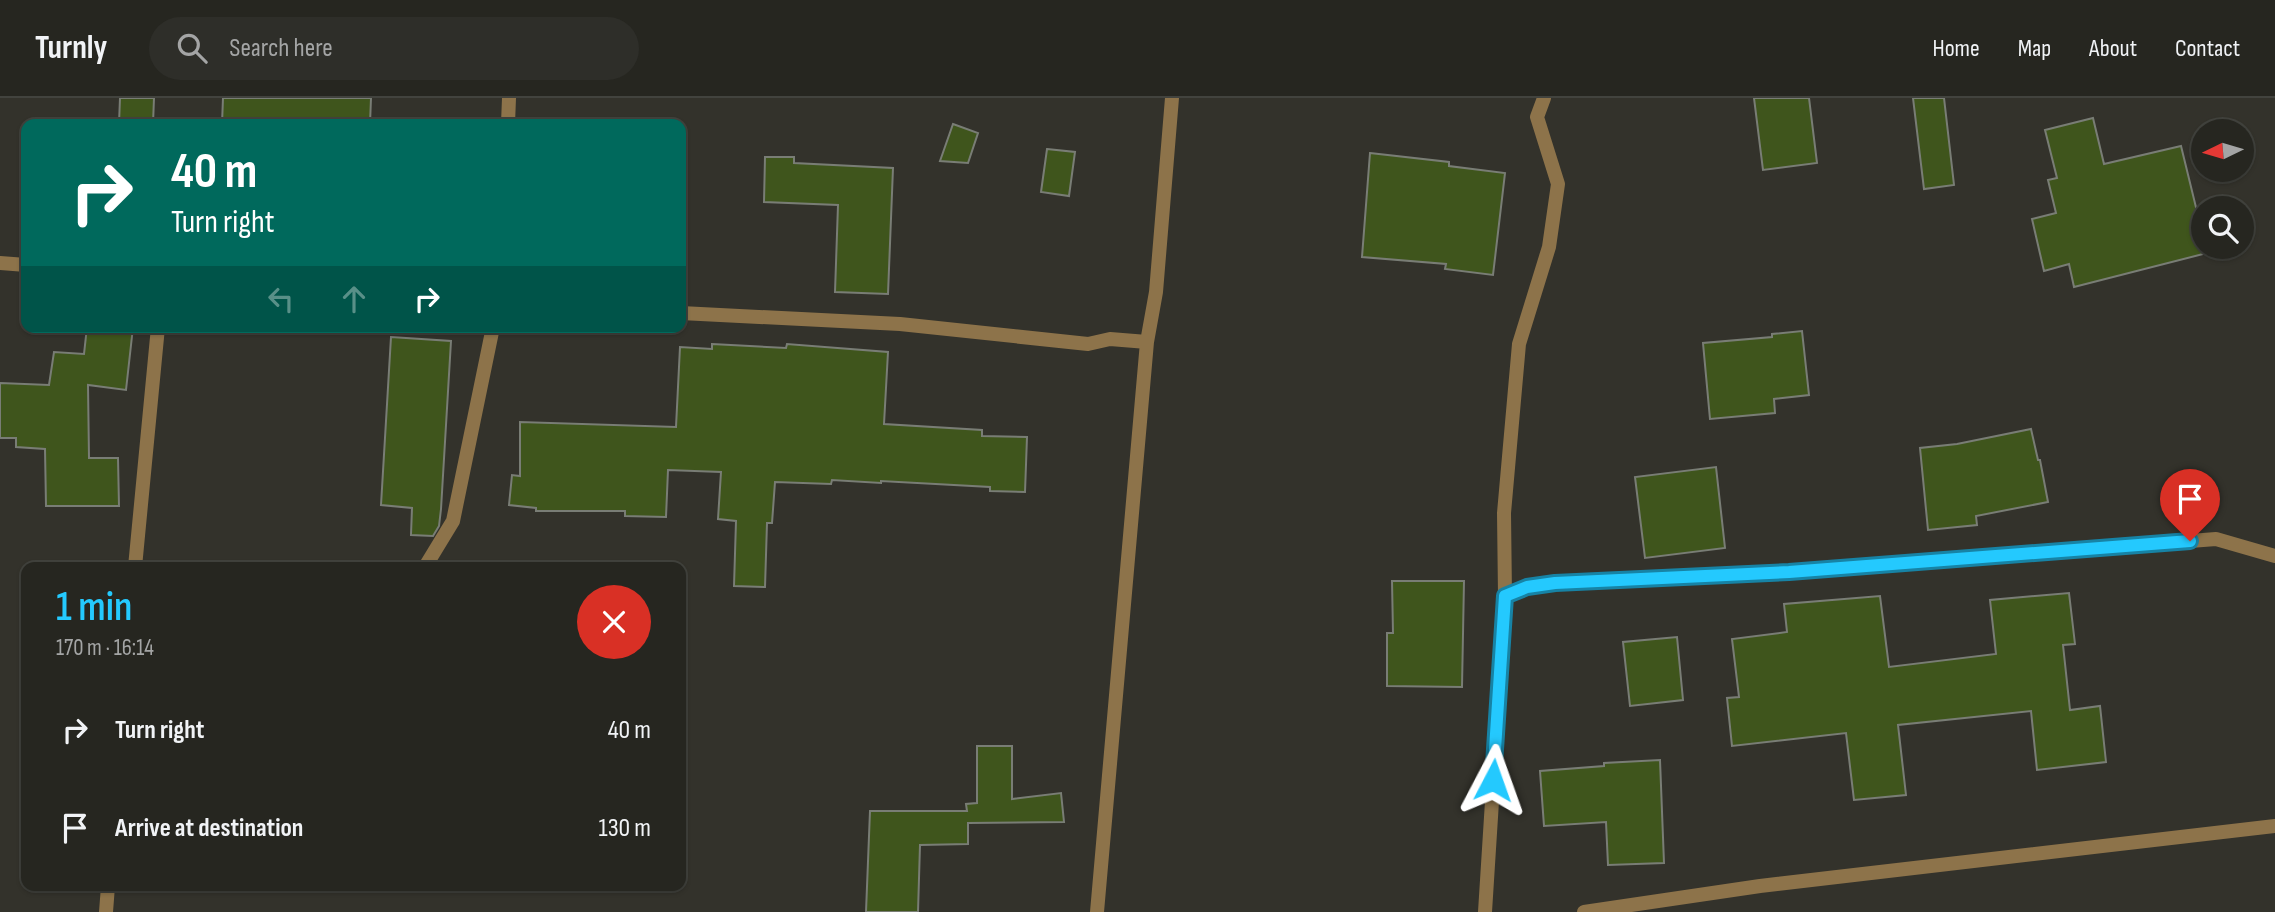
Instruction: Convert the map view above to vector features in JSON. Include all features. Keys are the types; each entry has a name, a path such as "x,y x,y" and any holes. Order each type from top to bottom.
{"street":[{"path":"508,119 509,98"},
{"path":"1097,912 1147,342 1156,292 1172,98"},
{"path":"1485,912 1505,596 1504,513 1519,344 1549,247 1558,184 1537,117 1544,98"},
{"path":"0,263 21,265"},
{"path":"686,313 900,324 1088,344 1110,339 1147,342"},
{"path":"136,562 158,333"},
{"path":"428,562 453,521 492,333"},
{"path":"1505,596 1527,587 1555,583 1789,572 2216,539 2275,556"},
{"path":"1584,912 1760,886 2275,826"},
{"path":"106,912 108,891"}],"building":[{"path":"120,98 154,98 153,119 119,119"},
{"path":"223,98 371,98 370,119 222,119"},
{"path":"1754,98 1809,98 1817,163 1763,170"},
{"path":"1913,98 1944,98 1954,185 1924,189"},
{"path":"2093,118 2104,164 2181,146 2193,196 2191,196 2191,257 2074,287 2069,264 2044,271 2032,219 2056,213 2048,180 2057,178 2045,130"},
{"path":"953,124 978,133 968,163 940,161"},
{"path":"1047,149 1075,152 1069,196 1041,192"},
{"path":"1370,153 1449,162 1449,166 1505,173 1493,275 1445,269 1446,264 1362,257"},
{"path":"765,157 794,157 794,163 893,168 888,294 835,292 838,205 764,202"},
{"path":"1802,331 1809,395 1774,399 1775,413 1710,419 1703,343 1772,337 1772,334"},
{"path":"86,333 132,333 126,390 88,385 89,458 118,458 119,506 46,506 45,449 16,447 16,438 0,438 0,383 49,385 54,352 84,354"},
{"path":"391,337 451,341 441,509 439,526 433,536 411,535 412,508 381,505"},
{"path":"712,344 786,348 787,344 888,352 884,424 982,430 982,436 1027,437 1025,492 990,491 990,487 881,481 832,480 831,484 775,482 772,523 767,523 765,587 734,586 736,521 718,519 721,472 668,470 666,517 625,516 625,511 536,511 536,508 509,505 512,475 520,476 520,422 676,427 680,347 712,349"},
{"path":"2031,429 2048,502 1976,516 1977,525 1928,530 1920,448 1957,444"},
{"path":"1716,467 1725,548 1645,558 1635,477"},
{"path":"1392,581 1464,581 1462,687 1387,686 1387,633 1393,633"},
{"path":"2069,593 2075,644 2063,645 2070,710 2100,706 2106,762 2037,770 2031,711 1898,725 1906,795 1854,800 1846,733 1732,746 1727,698 1739,697 1732,639 1787,632 1784,604 1880,596 1889,667 1996,654 1990,600"},
{"path":"1677,637 1683,700 1630,706 1623,642"},
{"path":"977,746 1012,746 1012,799 1061,793 1064,822 968,823 968,844 920,845 918,912 866,912 870,811 967,811 966,804 977,803"},
{"path":"1660,760 1664,863 1608,865 1606,822 1544,826 1540,771 1604,766 1604,763"}],"route":[{"path":"1493,780 1505,596 1527,587 1555,583 1789,572 2190,541"}]}
